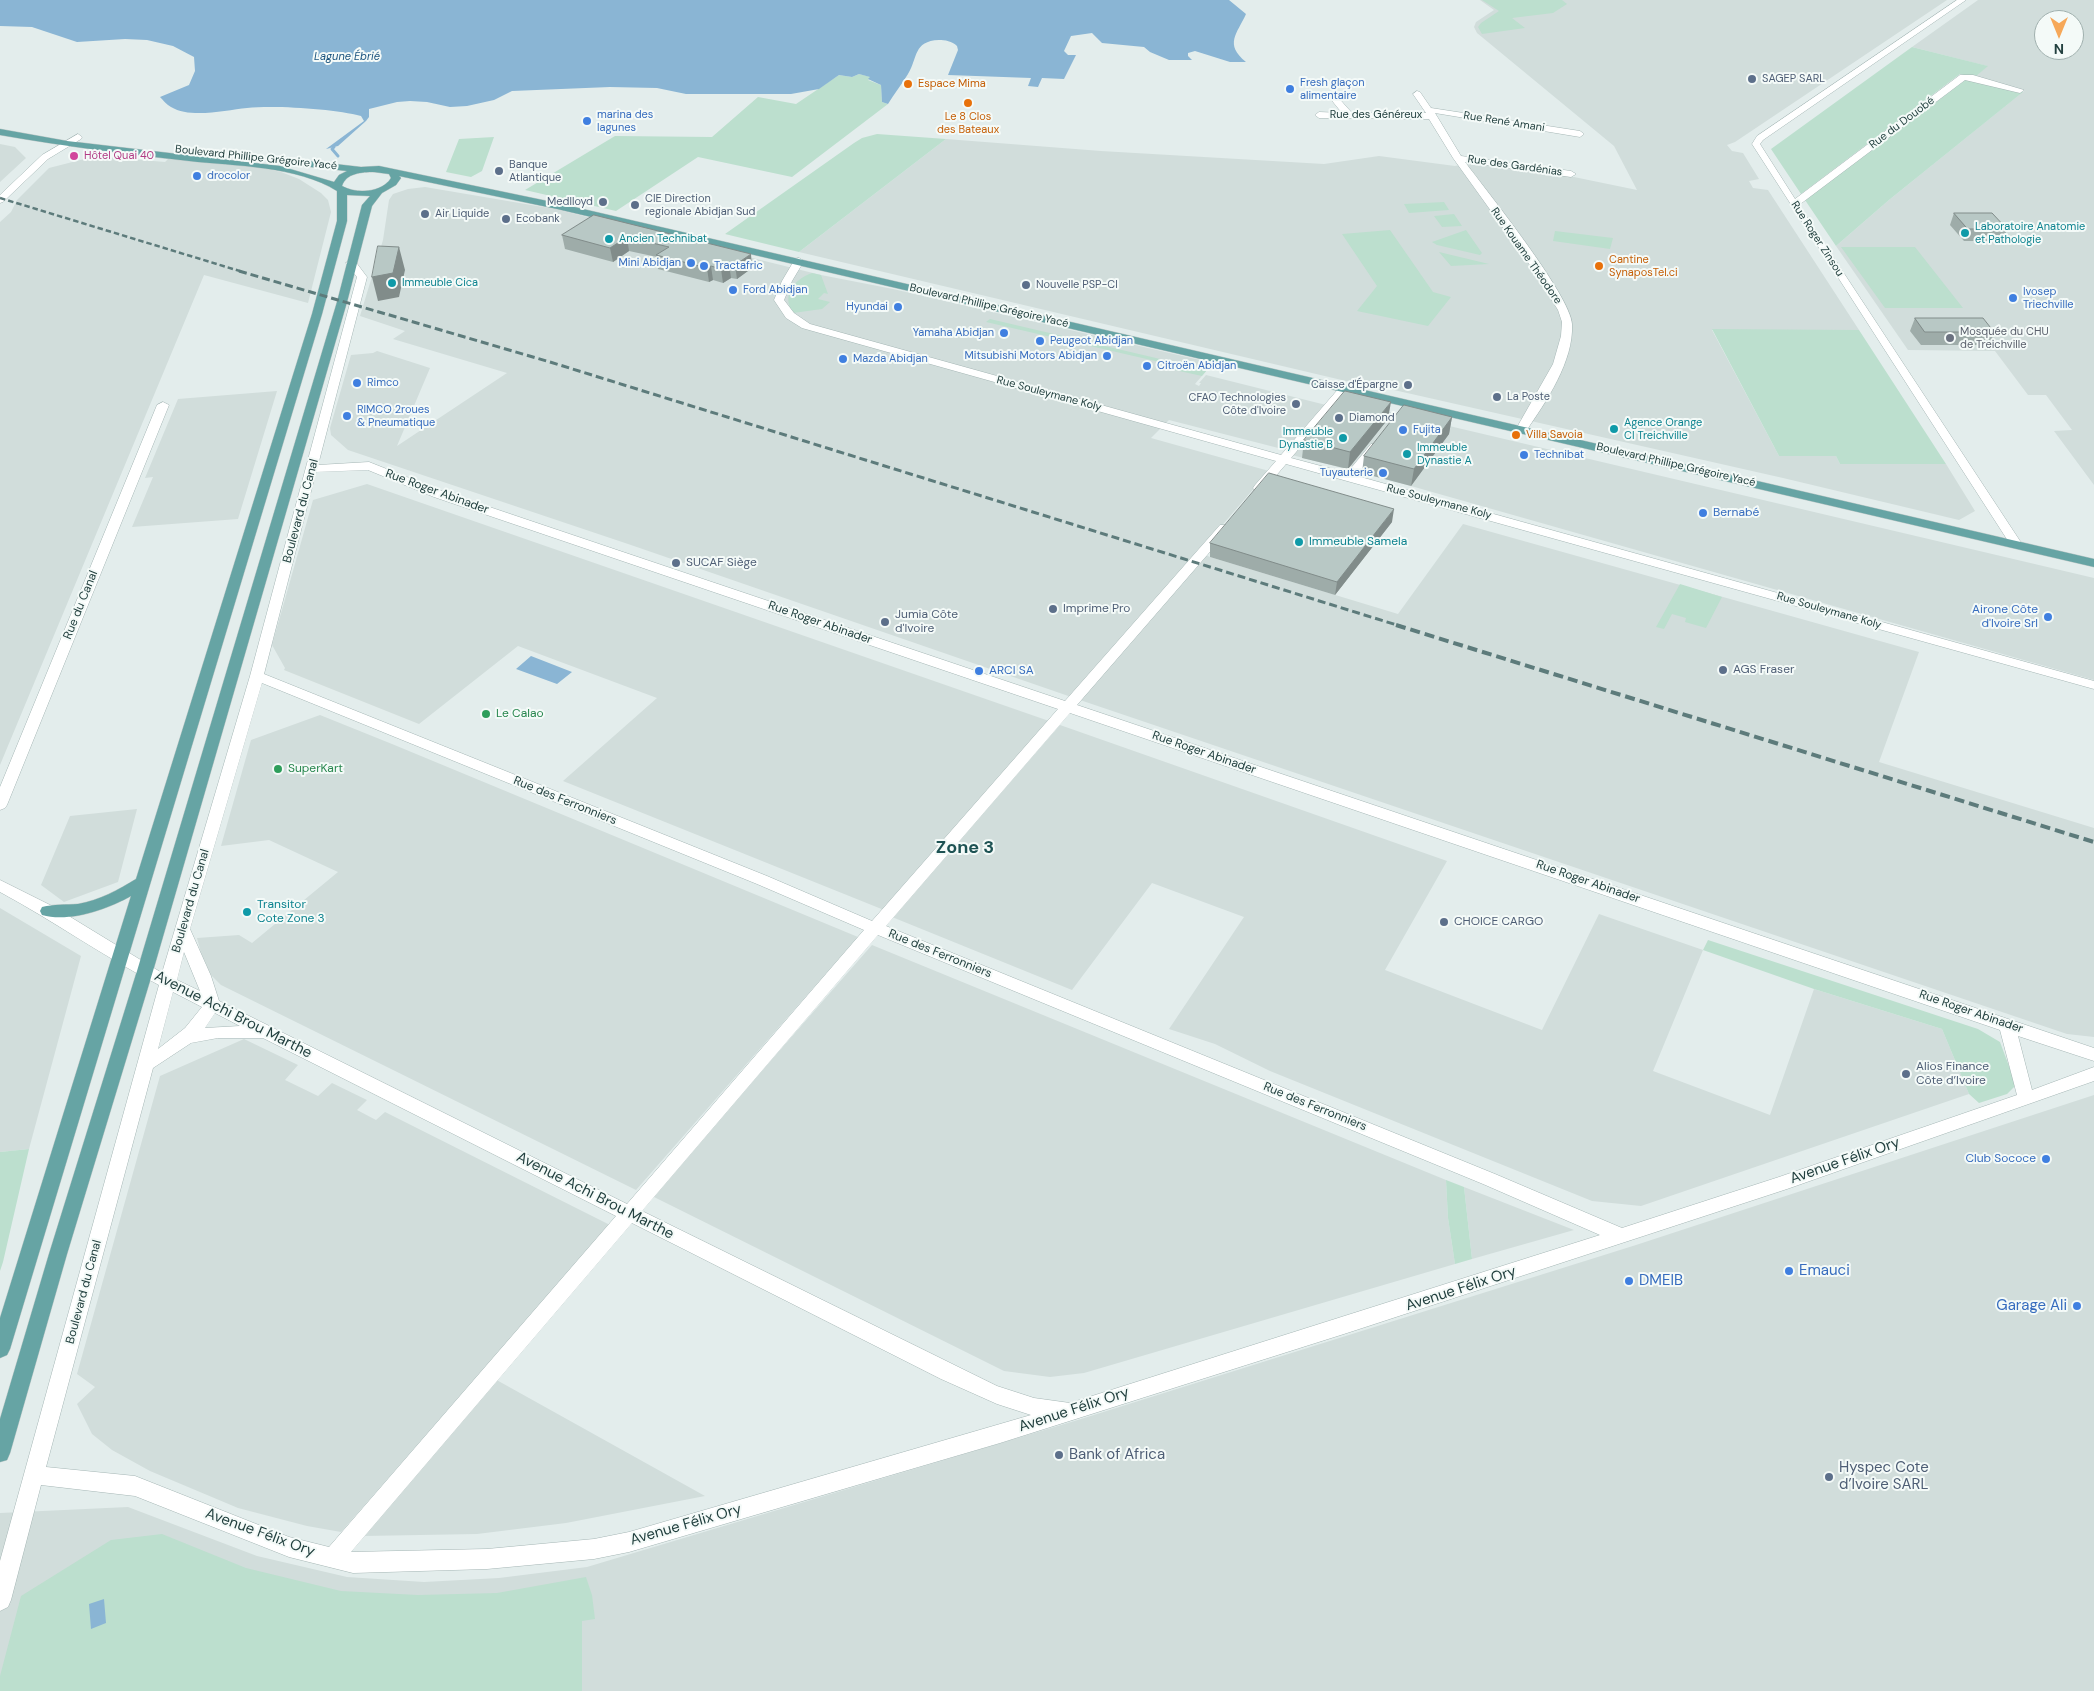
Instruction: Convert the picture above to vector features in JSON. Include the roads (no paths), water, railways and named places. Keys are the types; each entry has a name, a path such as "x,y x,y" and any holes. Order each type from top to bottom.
{"main road":[{"name":"Boulevard Phillipe Grégoire Yacé","path":"0,125 78,137 364,170 380,169 631,222 1344,389 1406,407 1522,429 2094,563"},
{"name":"Boulevard Phillipe Grégoire Yacé","path":"0,132 67,144 273,168 296,172 339,188 359,193 408,186 468,188"},
{"path":"0,1349 322,296 342,221 340,178 364,170"},
{"name":"Boulevard du Canal","path":"0,1453 58,1254 145,971 342,302 367,205 383,189 396,181 392,172"},
{"path":"48,911 75,911 96,907 117,898 143,882"}],"street":[{"name":"Rue Roger Zinsou","path":"1962,0 1760,138 1756,144 2016,544"},
{"name":"Rue du Douobé","path":"1794,204 1963,78 1973,78 2020,90"},
{"name":"Rue Kouame Théodore","path":"1417,94 1431,113 1458,158 1540,274 1566,315 1565,345 1560,359 1522,429"},
{"path":"1333,97 1349,115"},
{"name":"Rue des Généreux","path":"1319,115 1431,113"},
{"name":"Rue René Amani","path":"1431,113 1580,134"},
{"path":"0,200 45,157 78,137"},
{"name":"Rue des Gardénias","path":"1458,158 1571,174"},
{"name":"Rue Souleymane Koly","path":"799,261 787,281 779,300 783,310 789,316 806,326 2094,685"},
{"name":"Boulevard du Canal","path":"0,1600 182,929 257,676 312,469 338,362 362,278 351,263"},
{"path":"1246,503 1344,389"},
{"name":"Rue du Canal","path":"0,805 163,405"},
{"path":"1350,477 1380,440"},
{"name":"Rue Roger Abinader","path":"312,469 369,466 438,494 2094,1055"},
{"path":"332,1559 875,928 1233,518"},
{"name":"Rue des Ferronniers","path":"257,676 762,880 1472,1172 1622,1236"},
{"name":"Avenue Achi Brou Marthe","path":"0,884 48,911 145,971 948,1373 995,1394 1045,1409 1078,1409"},
{"path":"145,1064 188,1037 203,1021 212,1004 203,976 182,929"},
{"path":"2007,1024 2026,1099"},
{"path":"188,1037 218,1032 245,1031 270,1033"},
{"name":"Avenue Félix Ory","path":"35,1475 135,1486 289,1547 353,1563 487,1559 594,1549 629,1542 843,1480 1341,1328 1781,1184 2094,1074"}],"water":[{"name":"Lagune Ébrié","path":"0,0 1229,0 1246,14 1236,33 1234,44 1239,56 1246,62 1230,62 1195,51 1188,53 1192,60 1169,60 1150,52 1144,47 1102,43 1092,33 1071,36 1064,51 1068,55 1076,55 1064,79 1042,78 1038,87 1028,86 1031,78 948,75 958,50 957,46 948,41 939,40 925,43 920,47 908,74 888,104 882,102 881,85 868,79 870,77 859,74 852,77 839,75 819,89 791,94 686,94 657,88 610,87 512,91 494,100 467,106 450,107 427,102 410,101 397,102 369,109 369,117 366,121 338,146 326,149 364,121 361,116 336,111 289,107 259,107 209,113 179,111 160,97 189,85 195,71 194,57 173,46 147,40 125,39 77,42 32,27 0,26"},
{"path":"531,656 572,672 557,684 516,669"},
{"path":"104,1599 106,1623 91,1629 89,1604"}],"waterway":[{"path":"334,147 332,149 338,156"}],"railway":[{"path":"0,198 243,272"},
{"path":"239,271 550,362 1400,626"},
{"path":"1396,625 2094,842"}],"place":[{"name":"SAGEP SARL","path":"1752,79"},
{"name":"Espace Mima","path":"908,84"},
{"name":"Fresh glaçon alimentaire","path":"1290,89"},
{"name":"Le 8 Clos des Bateaux","path":"968,103"},
{"name":"marina des lagunes","path":"587,121"},
{"name":"Hôtel Quai 40","path":"74,156"},
{"name":"Banque Atlantique","path":"499,171"},
{"name":"drocolor","path":"197,176"},
{"name":"Medlloyd","path":"603,202"},
{"name":"CIE Direction regionale Abidjan Sud","path":"635,205"},
{"name":"Air Liquide","path":"425,214"},
{"name":"Ecobank","path":"506,219"},
{"name":"Laboratoire Anatomie et Pathologie","path":"1965,233"},
{"name":"Ancien Technibat","path":"609,239"},
{"name":"Mini Abidjan","path":"691,263"},
{"name":"Tractafric","path":"704,266"},
{"name":"Cantine SynaposTel.ci","path":"1599,266"},
{"name":"Immeuble Cica","path":"392,283"},
{"name":"Nouvelle PSP-CI","path":"1026,285"},
{"name":"Ford Abidjan","path":"733,290"},
{"name":"Ivosep Triechville","path":"2013,298"},
{"name":"Hyundai","path":"898,307"},
{"name":"Yamaha Abidjan","path":"1004,333"},
{"name":"Mosquée du CHU de Treichville","path":"1950,338"},
{"name":"Peugeot Abidjan","path":"1040,341"},
{"name":"Mitsubishi Motors Abidjan","path":"1107,356"},
{"name":"Mazda Abidjan","path":"843,359"},
{"name":"Citroën Abidjan","path":"1147,366"},
{"name":"Rimco","path":"357,383"},
{"name":"Caisse d'Épargne","path":"1408,385"},
{"name":"La Poste","path":"1497,397"},
{"name":"CFAO Technologies Côte d'Ivoire","path":"1296,404"},
{"name":"RIMCO 2roues & Pneumatique","path":"347,416"},
{"name":"Diamond","path":"1339,418"},
{"name":"Agence Orange CI Treichville","path":"1614,429"},
{"name":"Fujita","path":"1403,430"},
{"name":"Villa Savoia","path":"1516,435"},
{"name":"Immeuble Dynastie B","path":"1343,438"},
{"name":"Immeuble Dynastie A","path":"1407,454"},
{"name":"Technibat","path":"1524,455"},
{"name":"Tuyauterie","path":"1383,473"},
{"name":"Bernabé","path":"1703,513"},
{"name":"Immeuble Samela","path":"1299,542"},
{"name":"SUCAF Siège","path":"676,563"},
{"name":"Imprime Pro","path":"1053,609"},
{"name":"Airone Côte d'Ivoire Srl","path":"2048,617"},
{"name":"Jumia Côte d'Ivoire","path":"885,622"},
{"name":"AGS Fraser","path":"1723,670"},
{"name":"ARCI SA","path":"979,671"},
{"name":"Le Calao","path":"486,714"},
{"name":"SuperKart","path":"278,769"},
{"name":"Transitor Cote Zone 3","path":"247,912"},
{"name":"CHOICE CARGO","path":"1444,922"},
{"name":"Alios Finance Côte d’Ivoire","path":"1906,1074"},
{"name":"Club Sococe","path":"2046,1159"},
{"name":"Emauci","path":"1789,1271"},
{"name":"DMEIB","path":"1629,1281"},
{"name":"Garage Ali","path":"2077,1306"},
{"name":"Bank of Africa","path":"1059,1455"},
{"name":"Hyspec Cote d’Ivoire SARL","path":"1829,1477"}],"district":[{"name":"Zone 3","path":"965,848"}]}
